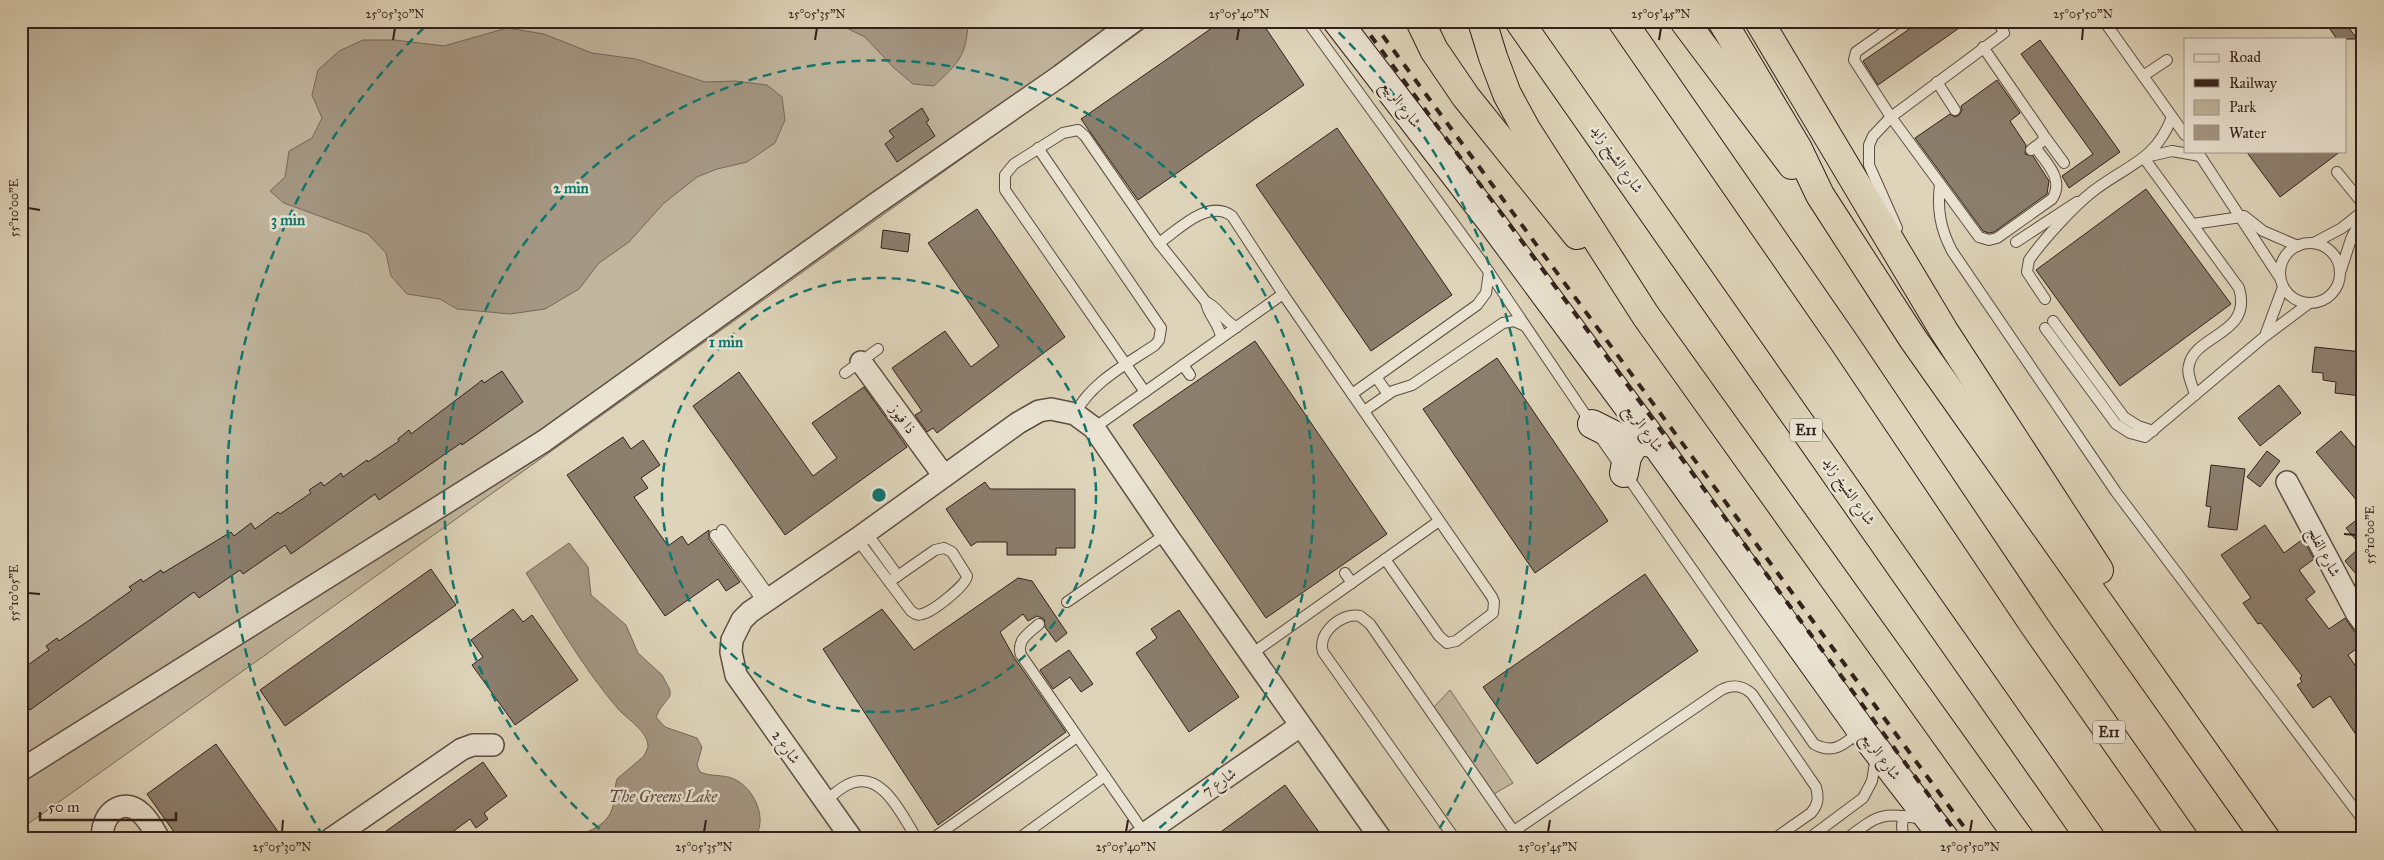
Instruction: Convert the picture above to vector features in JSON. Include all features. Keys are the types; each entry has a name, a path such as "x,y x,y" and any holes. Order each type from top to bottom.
{"highway":[{"path":"1420,21 1434,50 1483,120 1572,230 1646,316"},
{"path":"1482,21 1492,57 1507,94 1526,129 1646,316 2020,839"},
{"name":"شارع الشيخ زايد","path":"1519,21 2092,839"},
{"name":"E11","path":"1622,21 1844,342 2034,625 2184,839"},
{"path":"1684,21 1770,138 1820,195"},
{"path":"1722,21 1794,142 1820,195 1913,339 2266,839"},
{"path":"1759,21 1944,331 2144,640 2156,665 2163,691"}],"main road":[{"name":"شارع الربيع","path":"1337,21 1494,224 1645,443 1869,740 1926,825"},
{"path":"1592,424 1613,436 1645,443"},
{"path":"1624,473 1627,457 1645,443"}],"street":[{"path":"21,770 544,441 874,205 1060,76 1134,21"},
{"name":"ذا فيوز","path":"855,369 944,476"},
{"path":"767,600 1023,420 1040,411 1063,410 1074,414 1094,428 1250,655 1380,839"},
{"name":"شارع الفلج","path":"2287,482 2356,614 2363,622"},
{"name":"شارع 2","path":"767,600 742,620 732,640 732,664 742,685 852,839"},
{"name":"شارع 7","path":"1141,836 1300,726"},
{"path":"331,839 462,749 473,745 493,745"},
{"path":"103,839 104,820 111,812 121,807 131,807 141,812 160,839"}],"lane":[{"path":"1307,21 1489,272 1624,473 1814,744 1830,750 1869,740 1872,781 1863,798 1808,839"},
{"path":"1900,21 1856,52 1853,57 1891,117 1940,184 1956,202 1978,237 1989,240 2005,232 2052,199 2056,193 2057,180 2032,149 2045,137"},
{"path":"1944,331 1872,174 1868,155 1873,136 1891,117 2004,33 1998,21"},
{"path":"2104,21 2184,134"},
{"path":"1983,47 2064,163"},
{"path":"2143,76 2167,60"},
{"path":"1937,82 1955,110"},
{"path":"2016,242 2144,158 2160,143 2172,117"},
{"path":"1145,392 1005,190 1005,175 1008,169 1063,133 1078,130 1085,136 1159,243 1206,302 1228,323 1237,327"},
{"path":"1038,148 1161,328 1159,340 1155,344 1093,389 1082,400 1074,414"},
{"path":"2144,158 2158,152 2172,151 2198,154 2234,205 2282,282 2294,298 2308,304"},
{"path":"2144,158 2239,288 2242,299 2241,311 2235,320 2190,359 2188,370 2195,395"},
{"path":"2337,172 2363,204"},
{"path":"1940,184 1939,218 1944,235 1952,251 2116,492 2363,820"},
{"path":"2044,299 2027,272 2029,260 2092,192"},
{"path":"2234,205 2263,231 2298,246"},
{"path":"1159,243 1208,210 1227,212 1236,222 1283,294 1494,602 1493,613 1456,641 1452,643 1442,640 1384,560"},
{"path":"2264,337 2282,282 2284,259 2298,246 2314,243 2342,228 2363,213"},
{"path":"2049,325 2124,417 2138,426 2153,431 2264,337 2308,304 2323,300 2335,291 2351,239 2363,213"},
{"path":"2193,224 2241,216"},
{"path":"2314,243 2332,253 2338,261 2341,271"},
{"path":"1352,394 1477,305 1486,293 1489,272"},
{"path":"1094,428 1283,294"},
{"path":"1206,302 1208,310 1219,329 1221,338"},
{"path":"1364,411 1388,394 1412,385 1503,323 1514,321 1525,326"},
{"path":"855,369 880,352"},
{"path":"1186,363 1193,373"},
{"path":"1376,377 1388,394"},
{"path":"1250,655 1439,521"},
{"path":"719,532 767,600"},
{"path":"1067,602 1166,534"},
{"path":"862,535 898,576"},
{"path":"862,535 889,582 911,611 919,615 927,612 961,587 967,580 967,576 952,552 944,548 935,550 889,582"},
{"path":"1342,576 1349,585"},
{"path":"1454,839 1323,652 1321,640 1324,634 1348,616 1360,616 1370,624 1516,835 1721,690 1734,686 1747,690 1752,694 1816,787 1818,794 1816,808 1774,839"},
{"path":"1039,624 1021,640 1019,645 1021,655 1104,776 1141,836"},
{"path":"932,839 1077,737"},
{"path":"1018,839 1104,776"},
{"path":"825,801 848,785 858,781 869,782 879,786 887,793 917,839"},
{"path":"1846,839 1876,818 1887,814 1926,825"},
{"path":"1903,839 1902,825 1926,825"}],"green space":[{"path":"21,21 1155,21 21,829"},
{"path":"1450,690 1513,783 1492,795 1434,707"}],"water":[{"path":"832,21 968,21 966,43 960,58 934,86 913,84 893,67 865,37"},
{"path":"507,28 544,34 592,53 636,59 705,82 735,81 767,85 782,97 785,120 775,143 747,162 717,169 697,177 663,204 629,242 599,263 579,289 545,309 510,314 457,309 440,299 407,294 391,276 386,253 368,234 284,203 270,191 285,177 289,151 312,138 322,118 312,95 318,70 339,51 363,40 395,40 444,46"},
{"name":"The Greens Lake","path":"569,543 588,567 591,595 626,625 638,653 662,675 670,690 670,696 656,717 665,727 697,738 702,747 697,765 700,772 734,779 748,789 753,797 760,814 758,831 754,839 562,839 585,833 606,820 613,806 617,779 644,756 648,747 645,736 618,709 593,677 526,573"}],"building":[{"path":"1222,21 1261,21 1304,85 1138,200 1081,119"},
{"path":"1921,21 1969,21 1878,85 1863,61"},
{"path":"2324,21 2344,21 2357,39 2336,38"},
{"path":"2040,40 2120,152 2069,188 2062,176 2093,154 2021,54"},
{"path":"1997,80 2020,113 2010,121 2026,145 2025,154 2033,156 2049,181 2047,194 1994,232 1989,233 1983,231 1915,138 1950,114 1955,117 1959,115 1962,110 1961,106"},
{"path":"922,108 929,120 926,122 935,136 897,162 885,144 894,137 889,131"},
{"path":"1337,128 1452,295 1371,351 1256,185"},
{"path":"2247,152 2340,152 2280,197"},
{"path":"2146,189 2231,304 2120,386 2036,270"},
{"path":"977,209 1065,337 937,433 933,428 927,432 915,415 922,411 892,368 945,331 971,367 999,346 928,243"},
{"path":"883,230 910,234 908,252 881,248"},
{"path":"1255,341 1387,534 1266,618 1133,425"},
{"path":"2315,347 2363,352 2362,396 2335,393 2336,382 2323,380 2323,373 2312,372"},
{"path":"1497,358 1608,521 1535,573 1423,409"},
{"path":"502,371 523,402 462,445 461,443 379,500 375,494 291,554 285,545 243,574 240,570 199,598 194,592 30,710 21,698 21,670 49,650 46,646 57,638 59,641 132,590 129,587 141,579 143,582 161,570 163,573 231,532 234,536 251,523 255,529 278,512 280,514 311,493 309,490 321,482 324,486 341,473 343,477 367,460 368,462 399,441 398,439 409,430 411,434 482,380 484,383"},
{"path":"739,372 813,476 837,458 812,423 864,387 907,447 785,535 693,406"},
{"path":"2279,385 2301,413 2260,446 2238,418"},
{"path":"2341,431 2363,457 2363,508 2316,452"},
{"path":"623,437 631,449 643,440 660,465 641,478 648,488 634,497 668,546 682,536 688,545 709,530 709,539 740,582 726,591 718,579 665,616 567,475"},
{"path":"2267,451 2280,461 2260,487 2247,477"},
{"path":"2211,465 2245,469 2237,530 2208,527 2211,507 2206,506"},
{"path":"985,482 990,489 1075,489 1075,548 1056,548 1056,555 1007,555 1007,542 977,542 971,546 946,509"},
{"path":"2363,515 2363,582 2345,561 2361,546 2346,528"},
{"path":"2265,525 2284,553 2303,539 2314,559 2299,570 2315,592 2306,599 2329,629 2345,618 2363,644 2348,655 2363,677 2363,745 2330,696 2313,708 2297,685 2302,682 2300,678 2302,676 2261,623 2258,624 2243,603 2251,598 2221,555"},
{"path":"431,569 456,605 285,726 260,690"},
{"path":"1645,574 1698,651 1537,764 1483,687"},
{"path":"1018,578 1032,581 1067,633 1056,642 1045,627 1044,619 1037,616 1028,621 1023,614 1000,632 1015,659 1066,732 938,825 823,649 882,609 914,650"},
{"path":"513,609 523,622 532,615 578,680 515,725 472,665 483,657 471,640"},
{"path":"1179,610 1239,697 1189,732 1136,653 1157,638 1151,629"},
{"path":"1069,650 1093,684 1081,692 1070,677 1053,689 1040,670"},
{"path":"216,744 279,833 270,839 179,839 147,794"},
{"path":"483,762 507,796 484,813 488,819 476,828 470,819 443,839 375,839"},
{"path":"1285,785 1324,839 1211,839"}],"railway":[{"path":"1360,21 1961,839"},
{"path":"1372,21 1973,839"}]}
